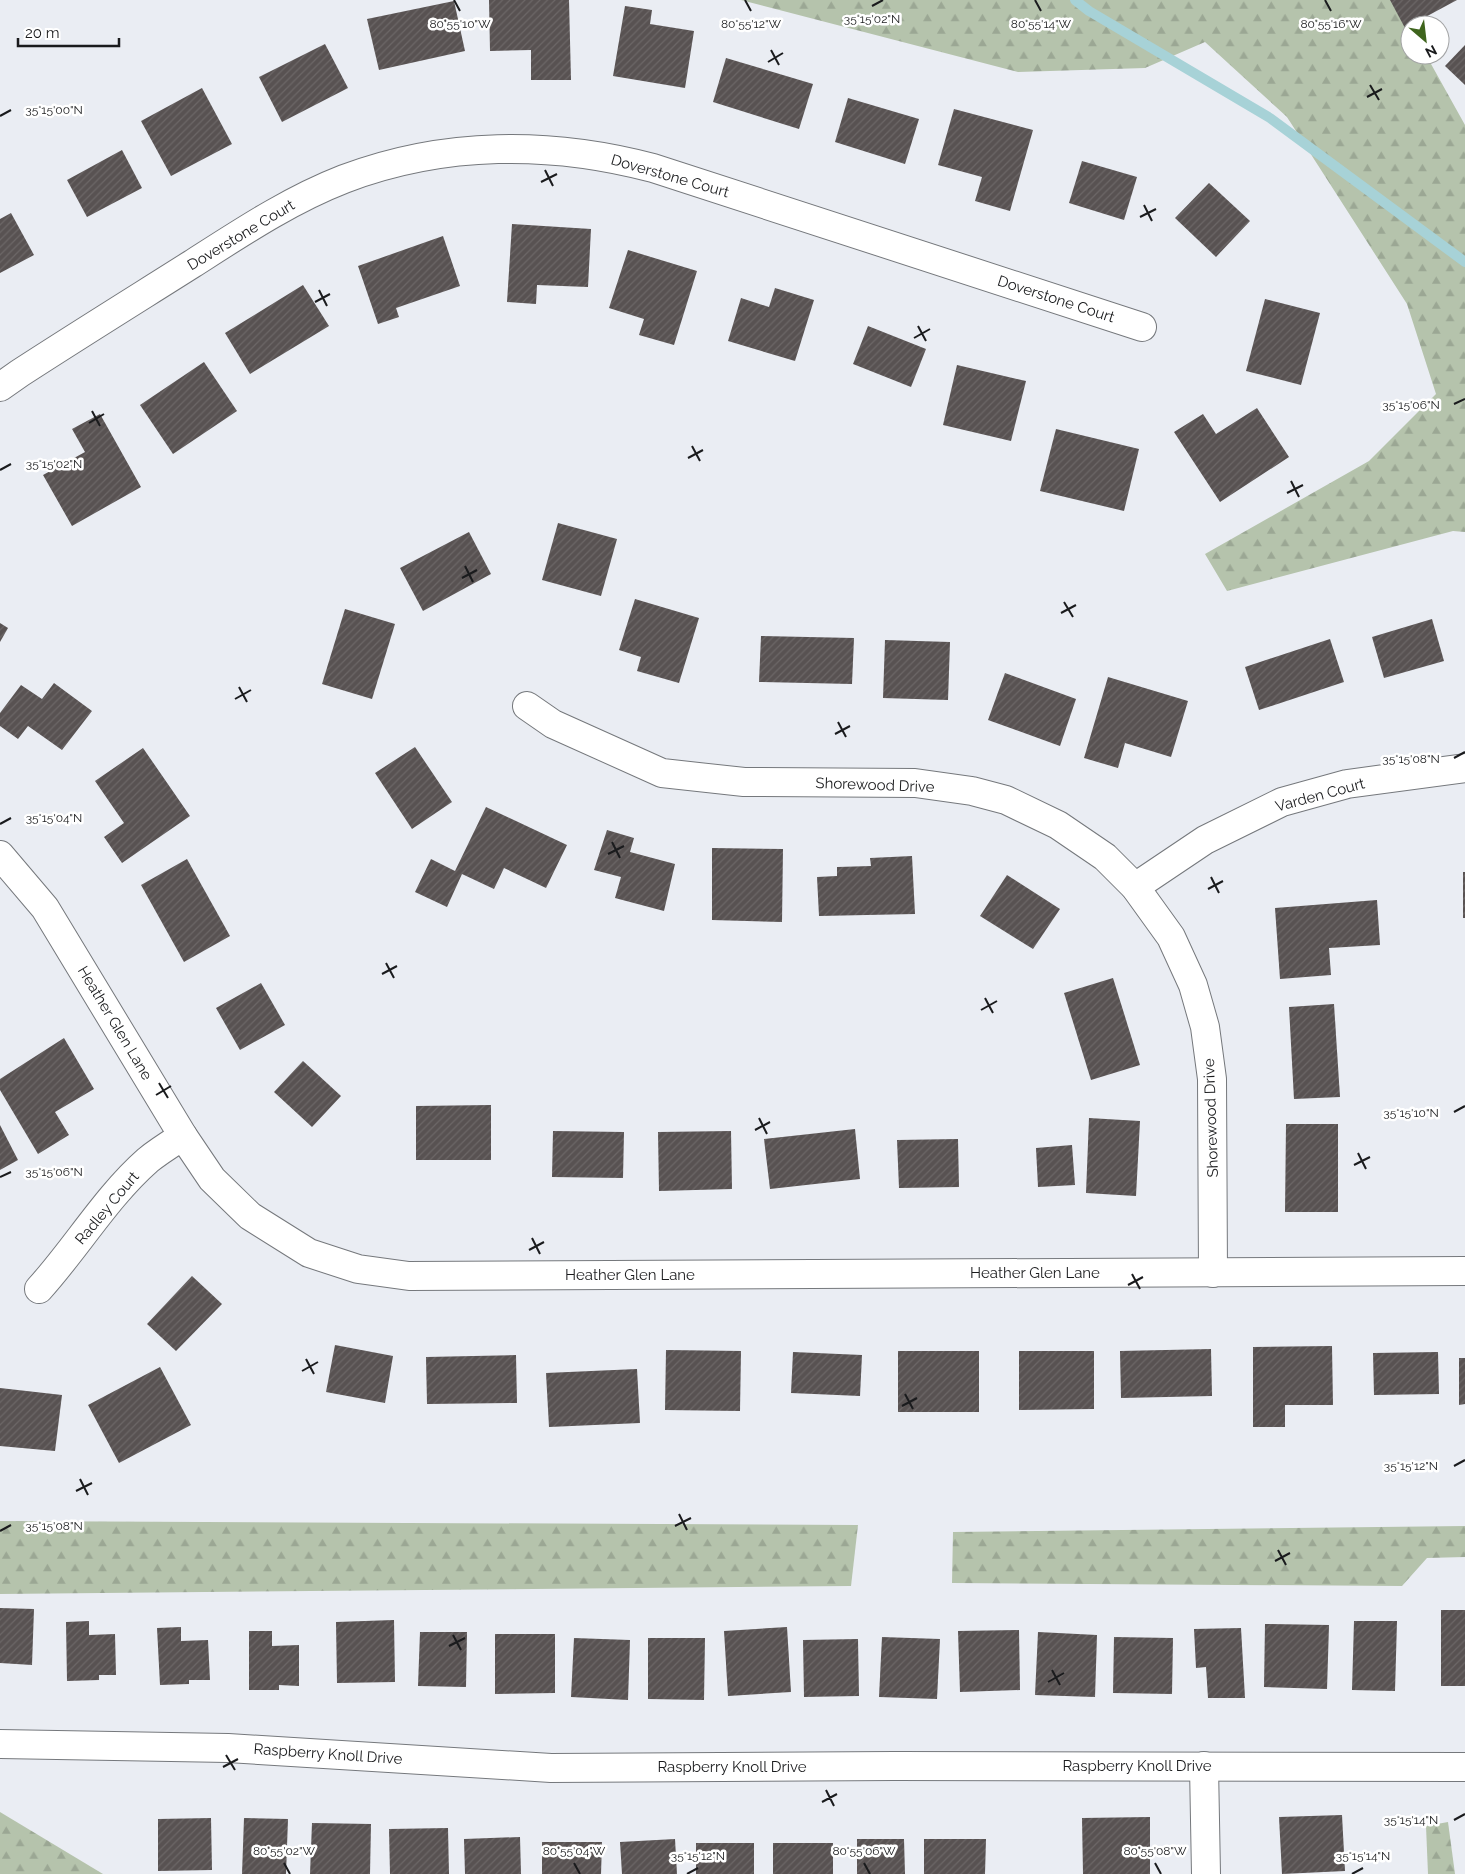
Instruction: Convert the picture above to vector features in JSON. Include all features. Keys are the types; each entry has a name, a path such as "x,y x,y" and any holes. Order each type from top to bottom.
{"street":[{"name":"Doverstone Court","path":"0,387 278,209 345,179 400,162 435,154 506,148 584,153 619,159 653,168 1142,327"},
{"name":"Shorewood Drive","path":"527,706 553,724 662,773 744,782 915,783 972,791 1006,800 1066,830 1105,857 1135,887 1171,937 1193,985 1205,1027 1212,1078 1213,1273"},
{"name":"Varden Court","path":"1135,887 1205,840 1282,802 1347,784 1465,768"},
{"name":"Heather Glen Lane","path":"0,855 45,908 183,1136 212,1179 250,1216 309,1253 358,1269 409,1276 1465,1271"},
{"name":"Radley Court","path":"39,1289 62,1263 112,1196 149,1159 183,1136"},
{"name":"Raspberry Knoll Drive","path":"0,1744 228,1748 551,1768 894,1766 1465,1767"},
{"path":"1204,1766 1206,1874"}],"green space":[{"path":"741,0 1396,0 1404,15 1400,15 1400,65 1432,65 1465,125 1465,532 1453,531 1227,591 1205,554 1369,461 1436,394 1407,304 1287,117 1205,42 1145,68 1018,72"},
{"path":"0,1521 858,1525 851,1586 0,1594"},
{"path":"1465,1526 1465,1557 1427,1558 1402,1586 952,1583 953,1532"},
{"path":"0,1812 103,1874 0,1874"},
{"path":"1448,1822 1455,1874 1428,1874 1426,1826"}],"building":[{"path":"489,0 569,0 571,80 531,80 531,50 490,51"},
{"path":"1390,0 1457,0 1429,15 1400,15 1400,19"},
{"path":"454,1 465,51 379,70 367,19"},
{"path":"625,6 652,10 650,24 694,31 685,88 613,76"},
{"path":"325,44 348,88 282,122 259,77"},
{"path":"1465,45 1465,85 1445,66 1450,65 1450,61"},
{"path":"726,58 813,84 799,129 713,102"},
{"path":"202,88 232,144 171,176 141,121"},
{"path":"848,98 919,119 905,164 835,142"},
{"path":"954,109 1033,130 1010,211 975,201 982,177 938,165"},
{"path":"122,150 142,188 87,217 67,180"},
{"path":"1082,161 1137,177 1124,220 1069,203"},
{"path":"1209,183 1250,221 1216,257 1175,218"},
{"path":"11,213 34,255 0,273 0,219"},
{"path":"512,224 591,229 588,287 537,285 536,304 507,302"},
{"path":"443,236 460,286 396,308 399,317 378,324 358,266"},
{"path":"628,250 697,271 674,345 639,335 644,319 609,308"},
{"path":"303,285 329,326 250,374 225,333"},
{"path":"775,288 814,300 795,361 728,341 741,298 769,307"},
{"path":"1265,299 1320,313 1301,385 1246,371"},
{"path":"868,326 926,349 911,387 853,364"},
{"path":"204,362 237,411 173,454 140,405"},
{"path":"957,365 1026,381 1011,441 943,425"},
{"path":"1257,408 1289,457 1220,502 1174,432 1203,414 1216,434"},
{"path":"100,414 141,487 72,526 43,475 85,452 72,429"},
{"path":"1056,429 1139,449 1124,511 1040,491"},
{"path":"558,523 617,539 601,596 542,580"},
{"path":"469,532 491,574 423,611 400,568"},
{"path":"635,599 699,618 679,683 637,671 641,657 619,650"},
{"path":"345,609 395,624 372,699 322,684"},
{"path":"1432,619 1444,661 1384,678 1372,637"},
{"path":"0,623 8,628 0,642"},
{"path":"761,636 854,638 852,684 759,682"},
{"path":"1330,639 1344,682 1259,710 1245,667"},
{"path":"885,640 950,642 948,700 883,698"},
{"path":"1005,673 1076,699 1060,746 988,720"},
{"path":"1108,677 1188,701 1171,757 1125,743 1118,768 1084,758"},
{"path":"54,683 92,711 62,750 28,726 18,739 0,726 0,713 21,685 42,699"},
{"path":"415,747 452,802 412,829 375,773"},
{"path":"143,748 190,816 122,863 104,837 124,823 95,781"},
{"path":"486,807 567,845 546,888 504,868 494,889 462,874 447,907 415,892 431,859 455,871"},
{"path":"607,830 634,838 630,852 675,864 664,911 615,898 621,877 594,870"},
{"path":"712,848 783,849 782,922 712,920"},
{"path":"912,856 915,914 819,916 817,877 837,876 837,867 871,866 870,858"},
{"path":"187,859 230,936 184,962 141,885"},
{"path":"1463,872 1465,872 1465,918 1463,918"},
{"path":"1007,875 1060,909 1033,949 980,916"},
{"path":"1377,900 1380,945 1329,948 1331,975 1280,979 1275,908"},
{"path":"1113,978 1140,1065 1091,1080 1064,993"},
{"path":"261,983 285,1025 240,1050 216,1008"},
{"path":"1334,1004 1340,1097 1294,1099 1289,1007"},
{"path":"64,1038 94,1089 55,1112 69,1135 38,1154 0,1090 0,1079"},
{"path":"303,1061 341,1096 312,1127 274,1092"},
{"path":"491,1105 491,1160 416,1160 416,1106"},
{"path":"1089,1118 1140,1121 1136,1196 1086,1193"},
{"path":"1286,1124 1338,1124 1338,1212 1285,1212"},
{"path":"0,1125 18,1160 0,1170"},
{"path":"855,1129 860,1179 770,1189 764,1139"},
{"path":"553,1131 624,1132 623,1178 552,1177"},
{"path":"731,1131 732,1189 659,1191 658,1132"},
{"path":"958,1139 959,1187 899,1188 897,1140"},
{"path":"1072,1145 1075,1185 1038,1187 1036,1148"},
{"path":"192,1276 222,1304 176,1351 147,1324"},
{"path":"335,1345 393,1356 385,1403 326,1392"},
{"path":"1332,1346 1333,1405 1285,1405 1285,1427 1253,1427 1253,1347"},
{"path":"1211,1349 1212,1396 1121,1398 1120,1351"},
{"path":"666,1350 741,1351 740,1411 665,1410"},
{"path":"898,1351 979,1351 979,1412 898,1412"},
{"path":"1019,1351 1094,1351 1094,1409 1019,1410"},
{"path":"793,1352 862,1355 860,1396 791,1393"},
{"path":"1438,1352 1439,1394 1374,1395 1373,1353"},
{"path":"516,1355 517,1403 427,1404 426,1357"},
{"path":"1459,1358 1465,1358 1465,1404 1459,1405"},
{"path":"160,1367 191,1425 119,1463 88,1405"},
{"path":"637,1369 640,1423 549,1427 546,1373"},
{"path":"0,1388 62,1395 55,1451 0,1446"},
{"path":"0,1608 34,1609 32,1665 0,1663"},
{"path":"1441,1610 1465,1610 1465,1686 1441,1686"},
{"path":"394,1620 395,1682 337,1683 336,1622"},
{"path":"89,1621 89,1635 115,1634 116,1675 99,1675 99,1680 67,1681 66,1622"},
{"path":"1354,1621 1397,1621 1395,1691 1352,1690"},
{"path":"1265,1624 1329,1625 1327,1689 1264,1687"},
{"path":"181,1627 181,1641 208,1640 210,1680 189,1680 189,1684 160,1685 157,1628"},
{"path":"787,1627 791,1692 728,1696 724,1631"},
{"path":"1241,1628 1245,1698 1208,1698 1206,1667 1196,1668 1194,1629"},
{"path":"1019,1630 1020,1690 960,1692 958,1631"},
{"path":"249,1631 272,1631 272,1646 299,1645 299,1686 279,1685 279,1690 249,1690"},
{"path":"420,1632 467,1632 466,1687 418,1686"},
{"path":"1038,1632 1097,1635 1095,1697 1035,1695"},
{"path":"495,1634 555,1634 555,1693 495,1694"},
{"path":"882,1637 940,1639 937,1699 879,1697"},
{"path":"1114,1637 1173,1638 1172,1694 1113,1693"},
{"path":"574,1638 630,1640 628,1700 571,1697"},
{"path":"648,1638 705,1638 704,1700 648,1699"},
{"path":"858,1639 859,1696 804,1697 803,1640"},
{"path":"1342,1815 1345,1871 1282,1874 1279,1817"},
{"path":"1150,1817 1150,1874 1083,1874 1082,1818"},
{"path":"211,1818 212,1870 158,1871 158,1819"},
{"path":"244,1818 288,1819 286,1874 242,1874"},
{"path":"312,1823 371,1824 370,1874 310,1874"},
{"path":"448,1828 449,1874 390,1874 389,1829"},
{"path":"520,1837 521,1874 465,1874 464,1839"},
{"path":"675,1839 677,1874 622,1874 620,1842"},
{"path":"857,1839 904,1839 905,1874 857,1874"},
{"path":"924,1839 986,1839 985,1874 924,1874"},
{"path":"542,1842 602,1842 601,1874 542,1874"},
{"path":"696,1843 754,1843 754,1874 696,1874"},
{"path":"773,1843 833,1843 833,1874 773,1874"}],"waterway":[{"path":"1075,0 1089,11 1270,118 1465,262"}]}
